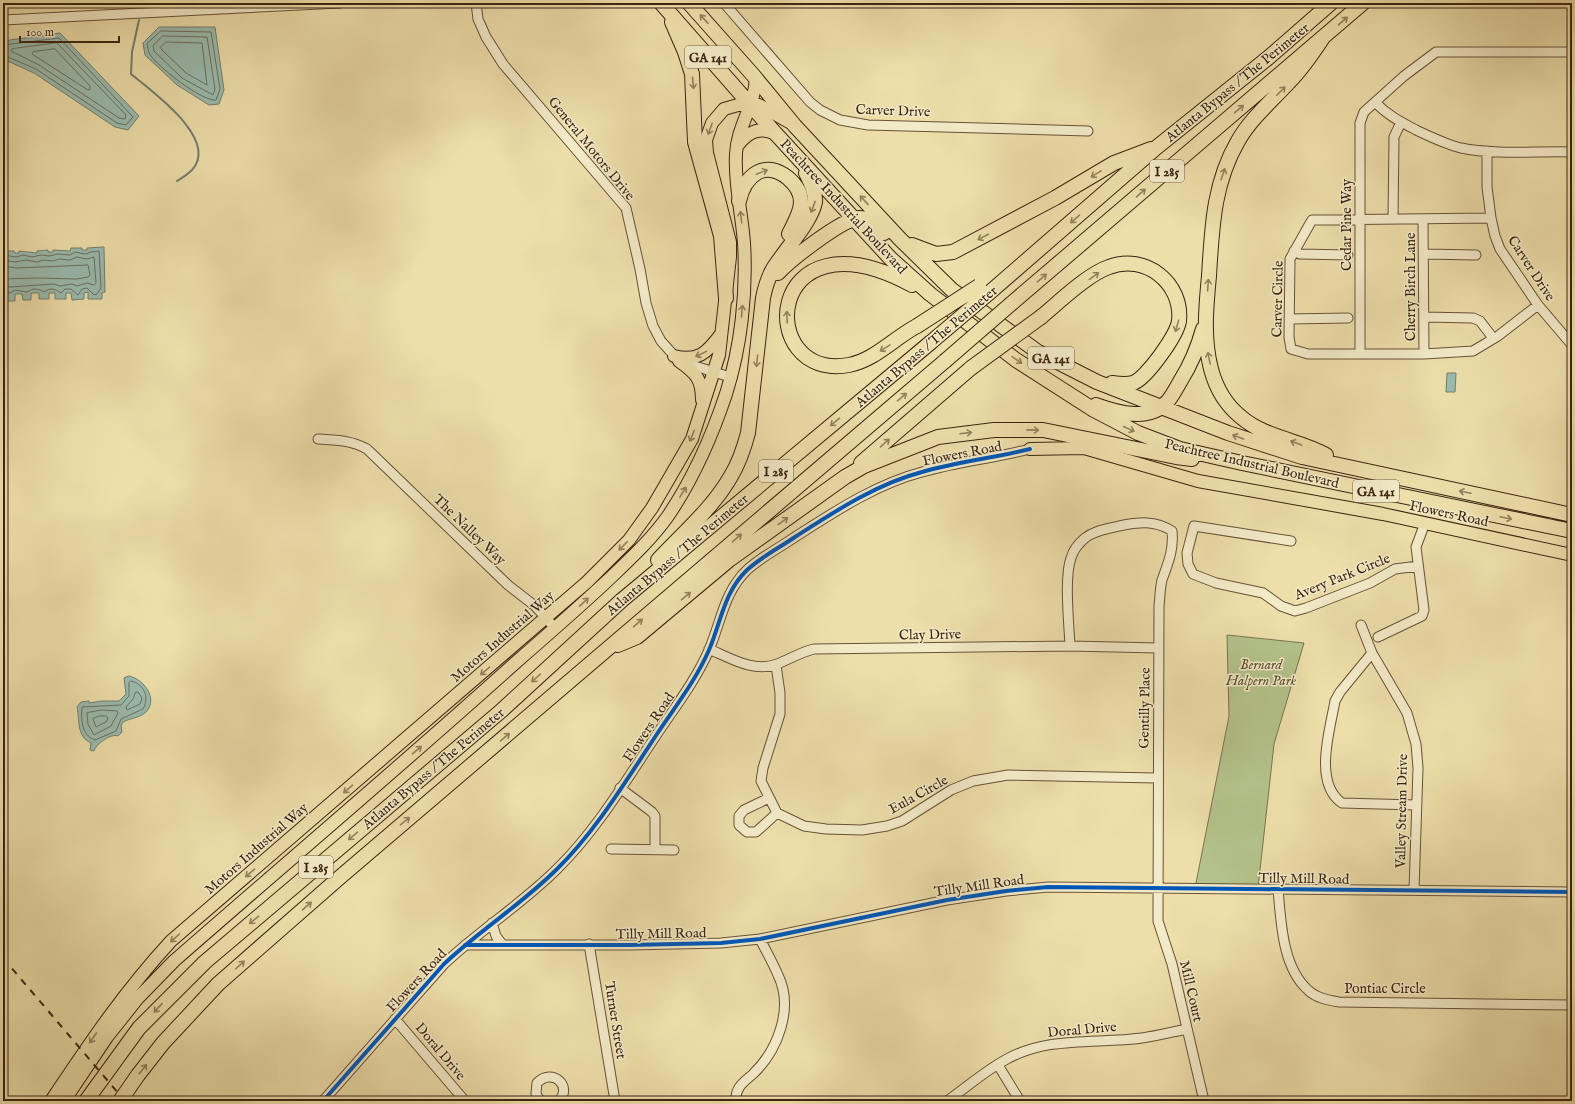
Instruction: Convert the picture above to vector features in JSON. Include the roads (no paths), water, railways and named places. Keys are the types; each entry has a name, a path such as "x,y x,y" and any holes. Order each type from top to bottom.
{"highway":[{"name":"Peachtree Industrial Boulevard","path":"689,3 756,78 795,126 900,239 952,290 1038,352 1097,382 1264,446 1302,457 1572,514"},
{"name":"Atlanta Bypass / The Perimeter","path":"86,1101 139,1028 205,962 500,711 622,600 930,343 984,290 1027,260 1157,147 1273,53 1331,3"},
{"name":"Atlanta Bypass / The Perimeter","path":"120,1101 138,1075 163,1044 218,984 345,873 609,649 1363,3"},
{"name":"Peachtree Industrial Boulevard","path":"663,5 776,134 890,258 930,294 1016,360 1071,396 1110,419 1153,440 1180,449 1572,531"},
{"path":"663,5 685,52 692,74 695,142 721,236 726,298"},
{"path":"1322,39 1290,82 1248,127 1238,142 1223,172 1214,209 1205,324 1211,370 1220,392 1234,411 1249,423 1265,432 1323,453 1344,466"},
{"path":"900,239 930,253 941,254 953,252 1055,198 1114,163 1157,147"},
{"path":"773,270 808,218 815,200 812,185 798,158"},
{"path":"622,600 709,506 731,477 743,452 748,434 763,298 773,270 800,211 801,203 799,192 792,182 781,172 774,169 767,169 757,172 751,177 742,189 739,201"},
{"path":"761,322 768,292 778,272 797,254 853,219 865,219 873,222 926,273 952,290"},
{"path":"609,649 637,637 729,560 844,477 971,368 1101,271 1118,264 1135,263 1143,265 1154,270 1169,284 1176,296 1179,321 1172,338 1156,361 1134,383 1122,385 1097,382"},
{"path":"930,294 884,271 856,265 838,264 815,270 803,277 791,292 787,306 788,328 799,348 810,358 829,366 844,366 858,362 879,352 917,326 984,290"},
{"path":"1071,396 1112,410 1130,414 1144,413 1162,407 1169,401 1187,370 1205,324"},
{"path":"844,477 864,466 938,437 994,430 1043,430 1176,457 1242,463"}],"main road":[{"name":"Motors Industrial Way","path":"64,1101 107,1037 138,998 174,961 425,744 555,628 631,558 666,518 686,487 710,438 730,377 741,320 744,280 744,244 736,166 736,147 751,105 756,78"},
{"name":"Motors Industrial Way","path":"51,1101 102,1024 138,977 171,941 587,582 636,530 672,476 692,439 719,355 730,258 730,242 707,153 706,140 712,123 724,109 731,106 751,105 766,108 795,126"},
{"path":"736,147 743,139 754,131 769,130 776,134"},
{"path":"676,358 685,359 703,355 722,333"},
{"path":"676,358 692,370 700,382 702,387 701,411"},
{"name":"Flowers Road","path":"1030,449 1084,448 1198,481 1425,523 1572,555"}],"street":[{"path":"3,20 340,3"},
{"name":"General Motors Drive","path":"476,3 478,19 486,37 503,64 626,208 653,326 661,341 676,358"},
{"name":"Carver Drive","path":"724,3 805,97 820,110 840,120 858,124 1088,131"},
{"name":"Cedar Pine Way","path":"1360,354 1360,123 1364,112 1404,76 1436,52 1572,52"},
{"path":"1375,102 1383,111 1401,122 1445,143 1462,148 1487,151 1572,152"},
{"path":"1394,219 1394,137 1401,122"},
{"name":"Carver Drive","path":"1487,151 1491,218 1500,249 1538,305 1572,345"},
{"name":"Carver Circle","path":"1491,218 1312,220 1290,259 1289,319 1291,349 1308,354 1424,354 1473,351 1538,305"},
{"name":"Cherry Birch Lane","path":"1423,219 1424,354"},
{"path":"1294,251 1300,254 1348,255"},
{"path":"1424,254 1476,255"},
{"path":"1289,319 1348,318"},
{"path":"1424,318 1473,318 1480,321 1493,338"},
{"path":"676,358 714,373 730,377"},
{"name":"The Nalley Way","path":"318,439 342,440 358,444 367,449 502,579 535,606 555,628"},
{"name":"Flowers Road","path":"323,1101 435,974 465,945 529,895 569,857 582,841 620,788 693,679 709,649 725,602 742,576 763,558 830,515 906,476 1030,449"},
{"path":"1378,637 1422,616 1424,610 1416,547 1425,523"},
{"name":"Gentilly Place","path":"1070,646 1068,587 1071,558 1080,543 1096,531 1129,524 1161,524 1172,531 1174,544 1162,582 1159,606 1157,888"},
{"name":"Avery Park Circle","path":"1291,541 1194,526 1187,553 1188,564 1193,574 1216,583 1263,593 1281,606 1295,611 1370,583 1395,569 1418,566"},
{"name":"Valley Stream Drive","path":"1361,625 1372,653 1407,713 1416,744 1418,768 1414,890"},
{"name":"Clay Drive","path":"709,649 756,668 776,665 800,652 814,649 1070,646 1159,648"},
{"path":"1372,653 1340,692 1335,701 1325,761 1328,785 1336,798 1342,803 1416,805"},
{"path":"769,798 744,810 739,816 740,825 747,832 756,832 777,813 762,781 763,768 780,714 780,692 776,665"},
{"name":"Eula Circle","path":"777,813 804,826 826,829 862,830 887,826 902,821 951,790 973,781 1008,776 1157,778"},
{"path":"620,788 652,812 655,816 655,849"},
{"path":"611,849 674,850"},
{"name":"Tilly Mill Road","path":"465,945 721,943 760,939 895,910 1006,891 1076,886 1572,892"},
{"name":"Mill Court","path":"1157,888 1158,921 1172,964 1204,1101"},
{"name":"Pontiac Circle","path":"1278,889 1286,946 1291,965 1298,980 1308,991 1322,999 1339,1002 1572,1005"},
{"path":"492,923 496,936 502,944"},
{"path":"736,1101 736,1096 740,1085 769,1056 784,1018 784,996 779,976 760,939"},
{"name":"Turner Street","path":"590,944 615,1101"},
{"name":"Doral Drive","path":"395,1019 459,1099"},
{"name":"Doral Drive","path":"947,1101 998,1065 1023,1052 1052,1044 1141,1038 1187,1029"},
{"path":"998,1065 1020,1101"},
{"path":"528,1101 538,1098 537,1084 546,1077 552,1076 557,1078 563,1087 564,1093 559,1101"}],"water":[{"path":"159,27 215,27 224,90 219,104 209,105 177,85 145,55 143,43"},
{"path":"60,33 139,116 128,130 115,127 34,73 3,59 3,41"},
{"path":"104,247 105,292 102,293 102,299 88,299 88,292 84,293 84,299 72,300 71,293 66,293 66,299 55,299 55,293 49,293 49,299 39,299 39,293 31,293 31,300 23,300 22,294 15,294 15,301 5,301 5,295 3,294 3,251 14,251 15,253 19,253 19,251 37,253 37,251 48,250 48,252 53,252 53,250 70,251 71,248 82,248 82,250 87,250 87,248"},
{"path":"1447,373 1456,373 1455,392 1446,392"},
{"path":"129,676 139,681 148,690 151,701 150,707 144,714 123,722 121,726 122,732 118,736 115,735 104,740 95,748 94,751 90,750 91,743 86,740 81,732 77,707 81,702 89,701 89,703 119,701 126,694 124,678"}],"waterway":[{"path":"139,20 132,52 131,74 180,117 190,130 197,144 198,158 192,170 177,181"}],"railway":[{"path":"3,958 125,1101"}],"park label":[{"name":"Bernard Halpern Park","path":"1261,672"}]}
